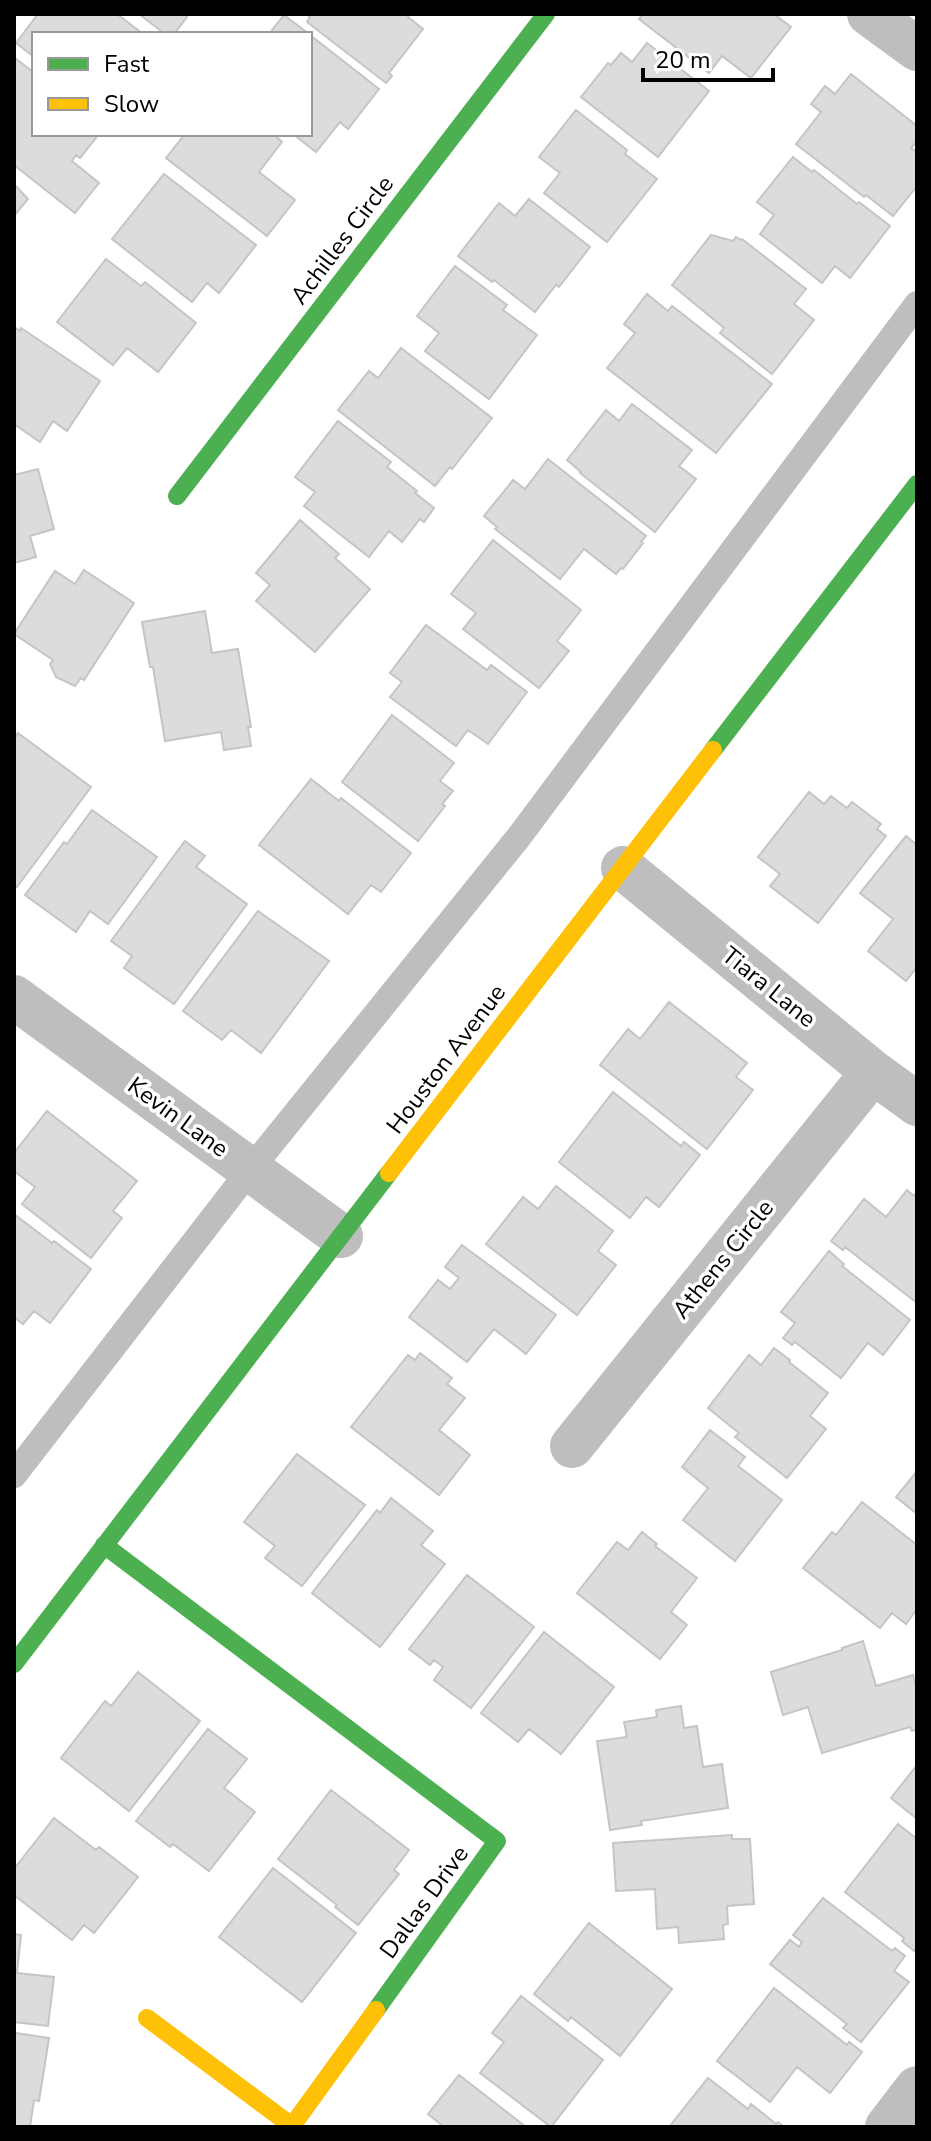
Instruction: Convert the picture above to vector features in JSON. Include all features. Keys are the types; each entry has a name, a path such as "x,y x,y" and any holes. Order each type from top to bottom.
{"street":[{"name":"Achilles Circle","path":"177,496 546,14"},
{"path":"869,14 917,49"},
{"name":"Houston Avenue","path":"14,1664 917,484"},
{"name":"Tiara Lane","path":"623,868 873,1072 917,1104"},
{"name":"Kevin Lane","path":"14,997 341,1236"},
{"name":"Athens Circle","path":"572,1446 873,1072"},
{"name":"Dallas Drive","path":"104,1545 497,1841 292,2126 147,2018"},
{"path":"887,2127 917,2088"}],"lane":[{"path":"14,1475 250,1170 518,838 917,304"}],"building":[{"path":"38,14 117,14 140,32 32,32 32,55 16,43"},
{"path":"139,14 184,14 187,17 176,32 162,32"},
{"path":"306,14 410,14 408,17 423,29 389,73 392,76 386,83 307,22 310,17"},
{"path":"643,14 774,14 791,27 751,78 722,56 709,73 639,19"},
{"path":"284,15 306,32 271,32"},
{"path":"312,37 379,89 348,129 340,122 316,152 296,136 312,136"},
{"path":"647,43 709,91 658,157 581,97 608,63 611,65 621,53 632,62"},
{"path":"14,57 32,71 32,136 97,136 80,158 76,155 72,161 99,183 75,213 14,165"},
{"path":"851,74 917,126 917,141 911,148 917,152 917,186 893,216 796,144 821,112 811,104 825,86 835,94"},
{"path":"576,110 627,150 625,154 657,179 607,242 544,193 560,173 539,157"},
{"path":"183,136 275,136 282,142 259,172 295,200 267,236 166,158"},
{"path":"793,157 890,226 850,278 835,266 822,283 760,234 774,215 757,202"},
{"path":"164,174 256,245 219,293 207,283 192,302 112,239"},
{"path":"14,184 28,199 14,216"},
{"path":"529,199 590,247 535,312 458,256 499,203 515,216"},
{"path":"711,235 733,241 736,237 742,239 806,289 794,304 814,320 772,374 720,333 724,328 672,285"},
{"path":"106,259 141,286 145,282 196,323 158,372 127,348 113,365 57,322"},
{"path":"455,266 507,305 503,310 537,335 489,399 425,351 439,333 417,316"},
{"path":"647,294 668,311 672,306 772,384 716,453 607,368 635,333 624,324"},
{"path":"14,327 20,331 21,328 100,381 67,431 53,421 40,442 14,424"},
{"path":"401,348 492,418 435,486 338,410 369,371 378,378"},
{"path":"632,404 692,450 679,466 696,479 655,532 567,460 606,410 619,421"},
{"path":"338,421 391,462 387,467 434,508 424,522 420,519 402,542 389,531 369,557 304,506 315,492 295,477"},
{"path":"548,459 646,536 616,574 584,549 560,579 495,529 497,527 484,516 513,480 525,489"},
{"path":"38,469 54,529 30,536 36,557 14,563 14,475"},
{"path":"300,520 339,554 335,558 370,589 315,652 256,601 270,585 256,573"},
{"path":"493,540 581,610 557,641 569,651 539,688 463,629 476,613 451,594"},
{"path":"84,570 134,603 84,680 81,678 75,686 56,677 50,664 53,660 14,634 55,571 75,584"},
{"path":"205,611 212,653 238,649 251,727 248,727 251,746 224,750 221,732 165,741 142,622"},
{"path":"426,625 487,670 491,665 527,692 488,744 468,730 456,746 390,697 402,682 390,673"},
{"path":"392,715 454,763 440,781 453,791 418,841 342,782"},
{"path":"18,733 91,787 17,887 14,885 14,739"},
{"path":"311,779 339,801 341,798 411,853 381,892 371,885 348,914 259,845"},
{"path":"809,792 824,804 831,796 847,808 852,802 881,824 877,829 886,836 818,923 770,886 780,874 758,857"},
{"path":"92,810 157,857 108,924 90,911 76,932 25,895"},
{"path":"906,836 917,845 917,967 906,981 868,951 893,919 860,893"},
{"path":"185,841 205,856 196,867 247,904 174,1004 124,968 132,956 111,941"},
{"path":"258,911 329,961 261,1053 231,1030 222,1040 183,1011"},
{"path":"669,1002 747,1063 736,1077 753,1090 707,1149 600,1065 628,1029 640,1039"},
{"path":"613,1092 681,1146 684,1142 700,1155 659,1207 646,1197 630,1218 559,1162"},
{"path":"47,1111 137,1181 113,1211 122,1218 91,1258 22,1204 35,1187 14,1171 14,1153"},
{"path":"556,1186 613,1231 598,1251 616,1265 577,1315 486,1244 523,1197 538,1209"},
{"path":"907,1190 914,1196 917,1192 917,1303 845,1247 843,1250 831,1241 864,1199 886,1217"},
{"path":"14,1214 91,1269 50,1323 34,1311 23,1324 14,1317"},
{"path":"462,1245 556,1315 526,1354 494,1329 467,1362 409,1317 438,1280 450,1289 459,1278 445,1267"},
{"path":"829,1251 844,1264 842,1266 910,1320 883,1355 868,1343 841,1378 795,1342 792,1345 783,1338 795,1323 781,1312"},
{"path":"774,1348 828,1393 810,1416 826,1429 787,1478 735,1437 739,1433 708,1408 749,1355 761,1365"},
{"path":"420,1353 452,1378 447,1384 465,1398 439,1430 470,1455 439,1495 351,1427 408,1355 415,1360"},
{"path":"710,1430 745,1457 738,1466 782,1500 735,1561 683,1520 708,1488 682,1467"},
{"path":"297,1454 365,1505 302,1586 265,1558 275,1546 244,1522"},
{"path":"917,1471 917,1514 896,1497"},
{"path":"391,1498 433,1531 421,1545 445,1564 380,1647 312,1593 377,1510 380,1513"},
{"path":"862,1502 917,1545 917,1609 906,1624 892,1613 880,1628 803,1568 832,1532 836,1535"},
{"path":"642,1532 697,1578 671,1612 687,1625 660,1659 577,1593 617,1542 628,1550"},
{"path":"467,1575 534,1627 471,1708 434,1680 443,1667 434,1660 430,1665 409,1649"},
{"path":"544,1632 614,1687 561,1754 529,1729 518,1742 481,1713"},
{"path":"863,1641 876,1686 913,1675 917,1689 917,1729 912,1731 910,1727 822,1753 808,1707 783,1715 771,1672"},
{"path":"138,1672 200,1721 129,1811 61,1758 105,1701 111,1706"},
{"path":"681,1706 684,1728 697,1726 703,1767 722,1764 728,1808 641,1821 642,1825 610,1830 597,1741 627,1737 624,1722 657,1717 656,1710"},
{"path":"208,1729 247,1759 224,1788 255,1812 209,1871 136,1821"},
{"path":"917,1765 917,1819 891,1798"},
{"path":"331,1790 409,1850 394,1870 399,1874 358,1925 278,1859"},
{"path":"54,1818 138,1877 94,1933 84,1925 72,1940 14,1895 14,1869"},
{"path":"898,1824 917,1839 917,1947 914,1951 902,1941 904,1938 845,1892"},
{"path":"732,1835 732,1839 750,1839 754,1904 727,1906 728,1924 723,1925 724,1939 679,1943 678,1927 657,1929 655,1889 616,1891 613,1843"},
{"path":"273,1868 356,1933 302,2002 219,1937"},
{"path":"823,1898 892,1951 895,1948 905,1956 894,1971 909,1982 861,2042 843,2028 847,2024 770,1964 790,1940 799,1947 802,1942 793,1935"},
{"path":"589,1923 672,1989 620,2056 571,2017 568,2021 534,1994"},
{"path":"14,1934 21,1935 17,1973 54,1977 48,2026 14,2022"},
{"path":"774,1988 847,2045 849,2042 862,2052 830,2093 797,2067 770,2102 717,2061"},
{"path":"521,1996 603,2060 551,2127 480,2073 504,2042 492,2033"},
{"path":"16,2033 49,2038 39,2101 34,2100 30,2127 14,2126"},
{"path":"459,2075 526,2127 444,2127 428,2114"},
{"path":"708,2078 748,2109 751,2104 784,2127 669,2127"}],"traffic: fast":[{"path":"177,496 546,14"},
{"path":"713,750 917,484"},
{"path":"14,1664 389,1173"},
{"path":"104,1545 497,1841 376,2010"}],"traffic: slow":[{"path":"389,1173 713,750"},
{"path":"147,2018 292,2126 376,2010"}]}
